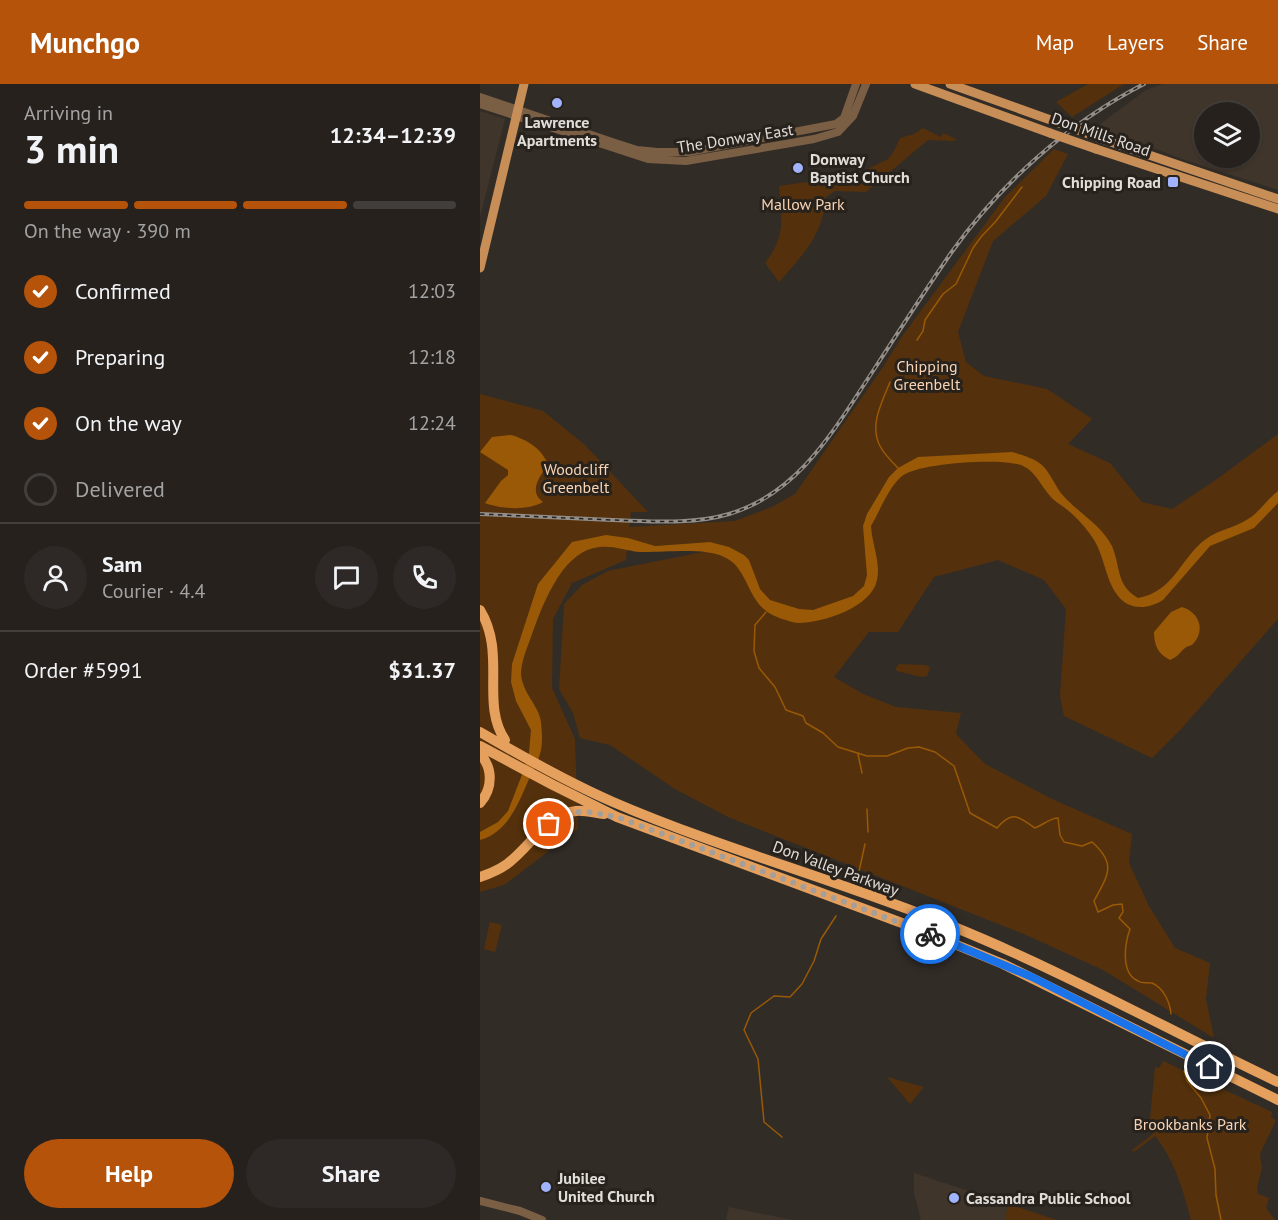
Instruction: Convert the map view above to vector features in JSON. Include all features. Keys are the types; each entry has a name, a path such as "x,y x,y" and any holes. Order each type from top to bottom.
{"highway":[{"path":"480,610 487,626 489,640 482,684"},
{"path":"480,628 481,643"},
{"path":"483,715 491,728 510,743 517,753"},
{"name":"Don Valley Parkway","path":"480,732 617,817 918,929 992,959 1278,1100"},
{"name":"Don Valley Parkway","path":"480,746 504,760 555,780 688,831 895,904 1032,960 1278,1082"},
{"path":"480,754 487,763 490,776 487,794 480,803"},
{"path":"480,877 502,868 513,860 549,824 563,815 576,811 617,817"}],"main road":[{"path":"480,268 524,84"},
{"name":"Don Mills Road","path":"915,84 1096,149 1278,208"},
{"name":"Don Mills Road","path":"950,84 1278,199"}],"street":[{"name":"The Donway East","path":"480,104 637,150 689,152 837,124 844,118 856,84"},
{"name":"The Donway East","path":"480,97 517,113 648,159 686,161 814,139 838,132 853,116 866,84"},
{"path":"480,1200 520,1211 542,1220"}],"shaded area":[{"path":"1163,84 1278,84 1278,190 1210,168 1260,168 1260,102 1194,102 1194,163 1096,127 1146,90"},
{"path":"480,111 505,119 480,217"},
{"path":"511,435 533,446 546,459 548,465 536,488 536,493 543,502 537,505 514,508 485,503 508,475 508,470 480,452 492,437"},
{"path":"1012,452 1042,465 1066,499 1095,524 1112,546 1122,582 1138,598 1160,589 1197,546 1216,533 1248,519 1278,491 1278,503 1254,528 1210,546 1163,600 1146,607 1128,604 1118,596 1113,589 1099,549 1087,530 1052,498 1031,472 1013,463 981,462 942,465 911,471 902,476 888,493 871,526 878,567 873,590 866,598 845,612 820,620 798,623 768,612 754,597 737,567 731,561 716,554 694,551 639,552 605,547 594,548 582,553 562,572 546,598 522,663 524,686 540,716 542,742 539,757 511,816 498,831 480,840 480,832 498,822 508,811 529,753 531,730 516,701 511,682 512,664 538,584 572,542 606,535 628,538 655,546 710,542 729,547 749,560 760,589 770,600 799,609 813,610 853,596 864,586 867,575 863,526 867,514 889,477 898,468 918,457"},
{"path":"1182,607 1188,609 1196,617 1200,627 1199,633 1193,644 1170,660 1158,649 1154,632 1171,612"},
{"name":"Cassandra Public School","path":"914,1173 1008,1204 1005,1220 921,1220 914,1193"},
{"path":"729,1207 792,1220 726,1220"}],"green space":[{"path":"1088,84 1124,84 1072,117 1056,102"},
{"name":"Mallow Park","path":"923,128 941,137 943,133 956,139 955,141 928,140 866,192 835,191 826,197 821,223 810,244 779,282 765,263 776,244 781,226 779,186 855,175 888,159 900,138 914,134"},
{"path":"1054,149 1068,154 1046,196 993,241 958,332 966,362 984,376 1047,389 1092,419 1068,444 1110,463 1142,502 1172,509 1278,434 1278,619 1182,728 1152,758 1064,716 1060,696 1066,609 1044,580 998,560 934,577 898,632 869,632 834,677 863,694 896,707 961,713 956,734 985,764 1054,800 1132,834 1129,863 1149,906 1175,948 1210,963 1206,999 1214,1038 1103,970 1026,935 728,817 675,789 610,745 580,738 573,713 559,689 564,604 582,585 608,571 728,547 710,542 655,546 628,539 626,560 572,583 553,619 552,688 575,739 578,829 504,885 480,892 480,394 543,411 584,444 648,512 631,512 629,527 735,521 772,507 795,494 903,335 1005,197"},
{"path":"899,664 930,667 927,676 921,677 897,671 895,669"},
{"path":"490,922 502,925 495,952 484,949"},
{"name":"Brookbanks Park","path":"1163,1061 1272,1112 1271,1117 1276,1120 1260,1154 1262,1168 1257,1188 1258,1194 1269,1198 1266,1208 1275,1220 1191,1220 1173,1166 1155,1136 1134,1152 1132,1150 1153,1134 1149,1129 1155,1067 1159,1068"},
{"path":"887,1077 924,1087 910,1104"},
{"path":"1008,1204 1057,1220 1005,1220"}],"waterway":[{"path":"917,340 923,331 925,320 943,294 956,284 973,248 1022,187"},
{"path":"890,382 880,406 876,430 882,449 898,468"},
{"path":"766,612 755,625 754,651 759,668 775,687 786,710 803,716 806,723 823,733 838,747 867,756 887,756 908,748 919,747 935,752 954,766 970,813 997,828 1011,817 1019,818 1035,828 1058,818 1060,835 1064,842 1082,846 1092,842 1105,857 1108,870 1094,901 1098,912 1113,905 1122,904 1123,912 1119,918 1130,929 1125,957 1128,971 1140,982 1152,983 1160,988 1168,1001 1171,1014"},
{"path":"858,754 862,773"},
{"path":"867,809 868,832"},
{"path":"858,876 865,844"},
{"path":"782,1137 764,1122 758,1059 744,1030 751,1013 774,996 790,997 802,984 814,961 821,939 836,916"},
{"path":"1184,1071 1187,1081 1201,1098 1210,1115 1207,1138 1215,1169 1216,1195 1221,1220"}],"railway":[{"path":"480,514 671,522 700,520 729,514 754,504 776,491 796,475 829,436 951,253 991,203 1037,157 1062,136 1144,84"}],"way so far":[{"path":"549,824 563,815 576,811 617,817 930,934"}],"place":[{"name":"Lawrence Apartments","path":"557,103"},
{"name":"Donway Baptist Church","path":"798,168"},
{"name":"Chipping Road","path":"1173,182"},
{"name":"Jubilee United Church","path":"546,1187"},
{"name":"Cassandra Public School","path":"954,1198"}],"route":[{"path":"930,934 1032,977 1210,1067"}],"park label":[{"name":"Chipping Greenbelt","path":"927,375"},
{"name":"Woodcliff Greenbelt","path":"576,478"}]}
